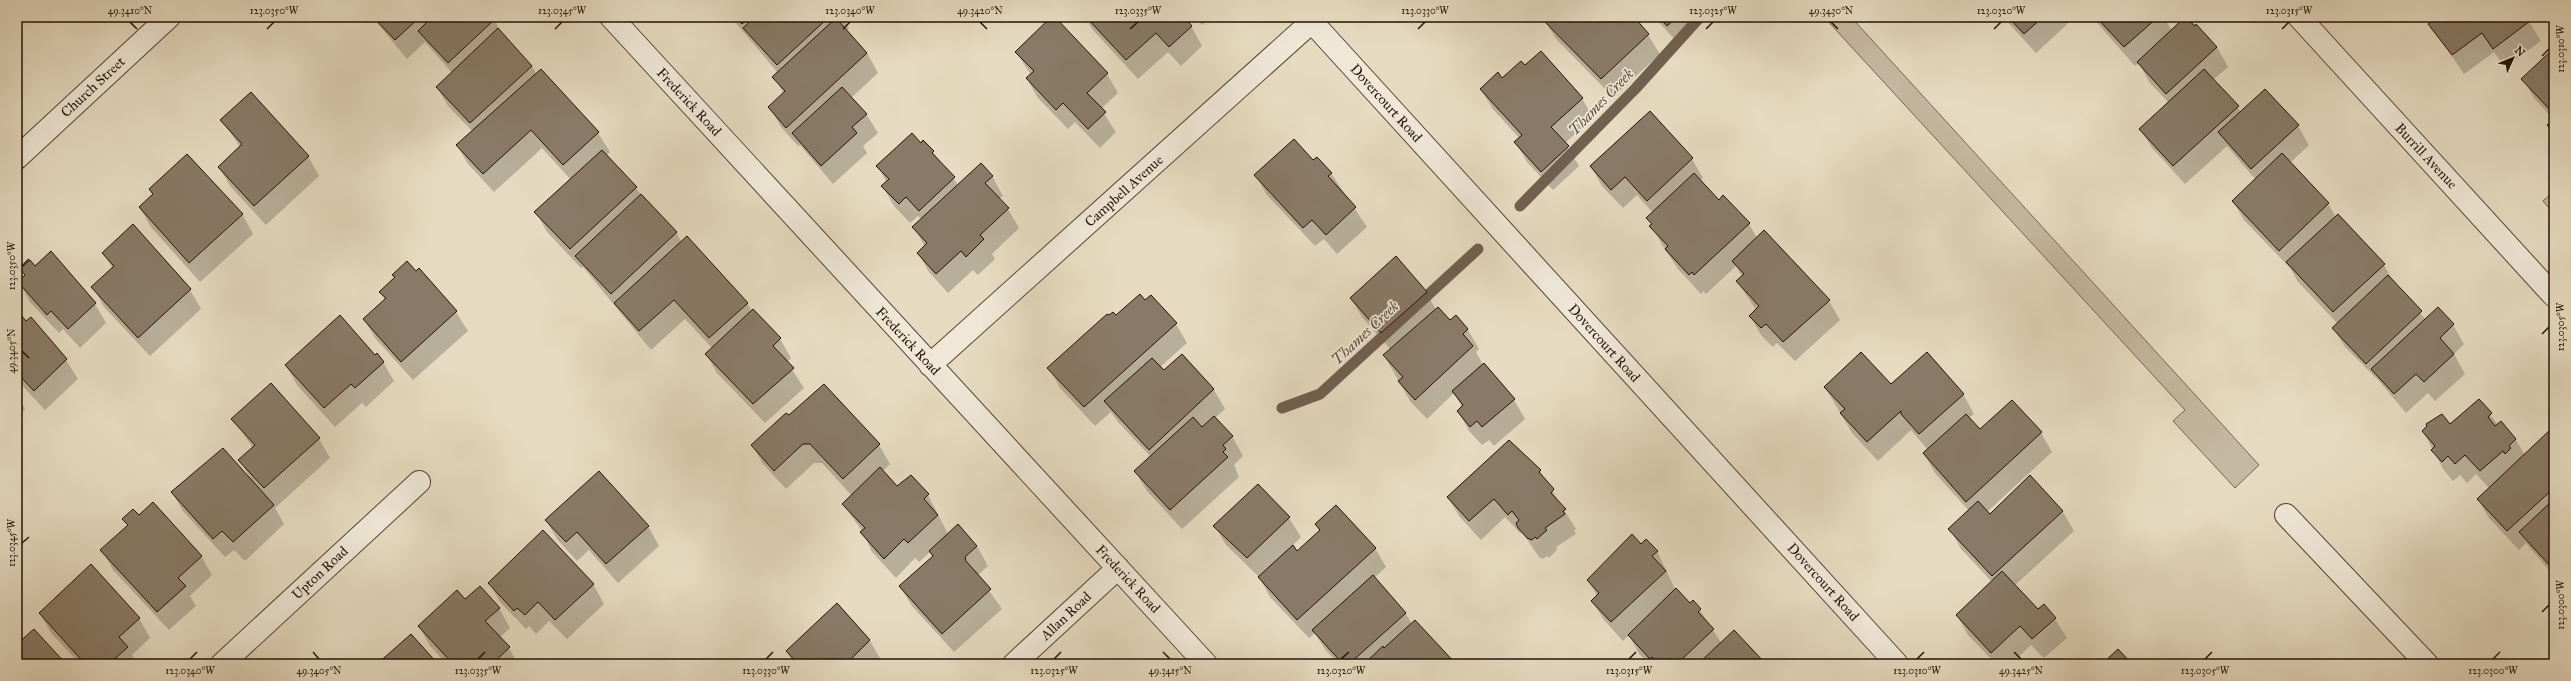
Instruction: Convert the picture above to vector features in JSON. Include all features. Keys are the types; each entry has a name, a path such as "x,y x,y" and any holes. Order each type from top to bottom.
{"street":[{"name":"Church Street","path":"17,158 169,17"},
{"name":"Frederick Road","path":"611,17 1206,664"},
{"name":"Burrill Avenue","path":"2298,17 2554,296"},
{"name":"Campbell Avenue","path":"930,365 1314,19"},
{"name":"Dovercourt Road","path":"1314,19 1897,664"},
{"name":"Upton Road","path":"222,664 419,482"},
{"path":"2286,515 2427,664"},
{"name":"Allan Road","path":"1014,664 1118,568"}],"shaded area":[{"path":"1824,17 1851,17 2259,465 2235,488 2173,421 2185,410"},
{"path":"2554,191 2554,214 2543,201"}],"building":[{"path":"373,17 420,17 395,40"},
{"path":"432,17 492,17 494,20 448,63 418,31"},
{"path":"736,17 750,17 742,24"},
{"path":"755,17 829,17 777,65 743,28"},
{"path":"1051,17 1055,17 1108,73 1087,93 1106,112 1088,129 1063,103 1056,110 1026,78 1034,71 1015,52"},
{"path":"1086,17 1184,17 1192,26 1169,47 1156,33 1126,60"},
{"path":"1548,17 1634,17 1649,34 1601,79 1544,21"},
{"path":"1659,17 1677,17 1667,26"},
{"path":"2008,17 2043,17 2024,34"},
{"path":"2096,17 2158,17 2124,47"},
{"path":"2185,17 2195,26 2196,24 2217,47 2166,94 2137,62"},
{"path":"2437,17 2527,17 2530,21 2493,49 2482,33 2452,55 2428,24"},
{"path":"836,18 867,53 786,128 768,107 785,91 772,77"},
{"path":"498,28 532,66 470,123 436,87"},
{"path":"2554,48 2554,112 2553,113 2521,79"},
{"path":"1541,51 1583,98 1551,127 1569,146 1541,172 1514,142 1522,135 1480,89 1498,72 1502,78 1521,61 1525,65"},
{"path":"541,69 599,132 563,165 531,130 483,174 456,145"},
{"path":"2204,69 2239,106 2173,166 2139,129"},
{"path":"842,87 867,114 852,127 857,133 821,166 792,133"},
{"path":"2265,89 2299,125 2251,169 2218,132"},
{"path":"251,92 309,156 254,206 218,167 242,144 220,120"},
{"path":"1650,111 1693,158 1647,201 1625,177 1611,190 1590,166"},
{"path":"2554,119 2554,133 2547,125"},
{"path":"912,133 921,143 923,140 934,151 932,153 955,177 919,211 906,197 899,204 881,186 889,179 876,166"},
{"path":"1294,139 1313,160 1317,157 1332,173 1328,176 1356,207 1326,235 1312,220 1303,228 1254,175"},
{"path":"602,150 637,187 570,249 534,212"},
{"path":"2282,153 2329,203 2279,251 2232,201"},
{"path":"187,154 243,214 189,263 139,207 153,194 149,189"},
{"path":"981,163 993,176 985,183 1009,208 980,235 984,239 966,257 961,251 936,274 917,253 927,243 912,227"},
{"path":"1694,173 1719,200 1723,195 1750,223 1694,275 1692,272 1689,275 1665,249 1668,246 1649,226 1652,224 1646,218"},
{"path":"641,194 677,232 611,294 575,256"},
{"path":"2338,214 2385,264 2333,312 2286,262"},
{"path":"133,224 191,289 138,338 91,287 114,266 102,253"},
{"path":"1764,230 1830,300 1783,342 1766,324 1761,328 1749,316 1759,306 1736,281 1744,274 1732,261"},
{"path":"687,236 748,303 709,338 674,300 639,331 614,303"},
{"path":"51,251 96,303 68,329 51,311 47,315 18,282 25,275 20,269 30,260 35,266"},
{"path":"1396,256 1427,292 1381,333 1350,298"},
{"path":"407,261 416,271 419,268 457,311 401,362 363,319 386,298 379,292 395,277 392,275"},
{"path":"2388,275 2422,311 2366,364 2332,328"},
{"path":"1140,294 1145,300 1151,295 1177,323 1084,407 1047,368 1107,314 1109,315 1113,312 1116,315"},
{"path":"1438,307 1450,320 1456,315 1468,329 1463,334 1473,346 1415,400 1398,381 1403,377 1383,355"},
{"path":"2438,307 2454,324 2440,338 2454,354 2424,382 2416,374 2394,394 2371,369"},
{"path":"753,309 781,338 773,346 794,368 753,404 705,354"},
{"path":"17,310 26,321 31,317 67,359 34,391 17,373"},
{"path":"340,315 375,355 377,353 384,362 355,388 351,384 324,408 285,365"},
{"path":"1861,352 1891,384 1927,352 1964,394 1919,434 1901,414 1901,411 1867,442 1840,413 1845,409 1824,387"},
{"path":"1182,354 1214,389 1149,450 1104,401 1152,358 1164,370"},
{"path":"1484,363 1515,399 1482,427 1477,421 1470,427 1457,411 1463,405 1452,391"},
{"path":"271,383 320,438 264,488 238,460 255,445 231,419"},
{"path":"824,384 880,444 843,479 810,444 803,444 774,471 751,445 786,413 789,415"},
{"path":"2479,399 2492,413 2488,417 2495,426 2501,421 2516,439 2509,446 2511,448 2505,454 2503,451 2480,471 2465,455 2455,464 2448,456 2442,462 2431,450 2435,446 2422,431 2427,426 2426,424 2442,414 2450,424"},
{"path":"2012,400 2042,432 1966,502 1923,453 1966,414 1980,429"},
{"path":"1214,416 1233,436 1223,445 1226,449 1223,452 1228,457 1170,510 1134,471 1193,417 1202,427"},
{"path":"2550,430 2554,434 2554,488 2507,531 2477,499"},
{"path":"1509,440 1541,470 1539,472 1554,489 1551,493 1566,509 1563,511 1565,514 1545,528 1547,530 1537,539 1535,537 1532,540 1527,538 1518,528 1516,523 1519,520 1512,511 1508,515 1494,499 1469,521 1447,497"},
{"path":"223,448 274,505 233,542 222,531 213,539 171,492"},
{"path":"880,467 897,486 911,475 929,494 924,499 938,515 908,543 904,539 884,559 860,532 865,528 842,504"},
{"path":"599,471 649,526 606,564 577,532 566,542 545,520"},
{"path":"2030,475 2063,511 1992,576 1948,529 1978,501 1990,514"},
{"path":"1258,484 1290,517 1247,558 1213,526"},
{"path":"2554,499 2554,566 2552,568 2519,532"},
{"path":"153,502 202,556 178,578 186,586 157,612 100,550 128,525 122,519 133,509 139,515"},
{"path":"1336,505 1376,548 1297,620 1258,577 1293,545 1297,551 1320,530 1315,524"},
{"path":"958,524 977,546 965,557 966,561 991,589 942,634 899,586 933,556 929,551"},
{"path":"543,530 594,584 555,620 538,602 525,615 517,608 514,611 488,583"},
{"path":"1632,534 1641,544 1646,539 1658,551 1652,556 1666,571 1611,622 1591,601 1599,593 1587,580"},
{"path":"91,564 140,618 119,637 128,647 109,664 85,664 39,613"},
{"path":"2002,571 2038,609 2044,604 2056,618 2032,639 2020,626 1991,653 1956,615"},
{"path":"1373,575 1406,613 1349,664 1343,664 1312,630"},
{"path":"480,586 500,608 485,621 510,647 492,664 453,664 418,626 457,590 465,599"},
{"path":"1676,588 1690,603 1693,600 1701,609 1698,612 1714,629 1680,661 1680,664 1658,664 1652,657 1650,659 1628,635"},
{"path":"837,603 870,640 846,664 798,664 786,651"},
{"path":"1415,620 1456,664 1364,664 1383,646 1384,648"},
{"path":"34,629 66,664 17,664 17,644"},
{"path":"1734,630 1766,664 1698,664"},
{"path":"411,634 438,664 377,664"},
{"path":"2118,649 2132,664 2102,664"}],"waterway":[{"name":"Thames Creek","path":"1520,206 1636,88 1700,17"},
{"name":"Thames Creek","path":"1282,408 1320,394 1478,249"}]}
